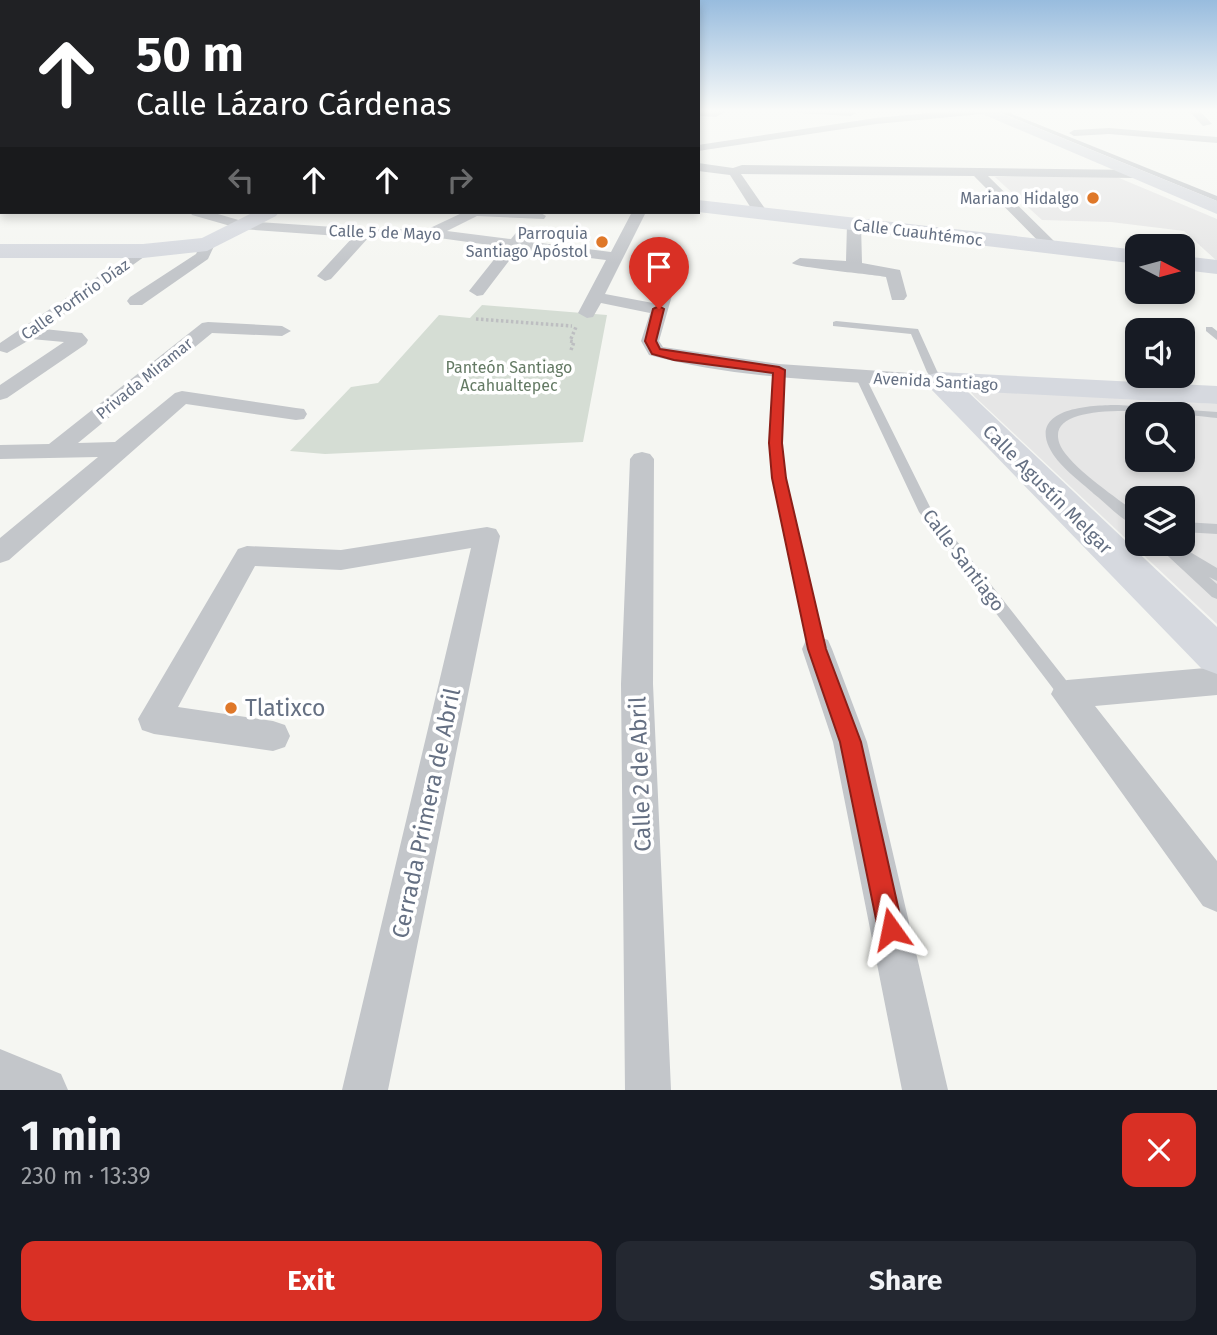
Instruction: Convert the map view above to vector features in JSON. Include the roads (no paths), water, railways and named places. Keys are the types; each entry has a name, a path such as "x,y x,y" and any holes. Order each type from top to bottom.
{"street":[{"path":"1103,161 1217,208"},
{"path":"1144,161 1217,190"},
{"path":"700,167 734,172 742,169 818,164 978,173 1135,174"},
{"path":"734,172 761,213"},
{"path":"978,173 1052,247"},
{"name":"Calle Cuauhtémoc","path":"700,206 1125,255"},
{"name":"Calle 5 de Mayo","path":"204,214 241,225 365,233 432,233 615,257"},
{"path":"0,251 143,251 207,244 265,214"},
{"path":"432,233 471,214"},
{"path":"477,291 514,242 541,214"},
{"path":"638,214 591,305 659,309"},
{"path":"853,224 855,266"},
{"path":"325,276 365,233"},
{"path":"136,301 203,256 207,244"},
{"name":"Calle Porfirio Díaz","path":"7,347 143,251"},
{"path":"800,263 855,266 894,273 898,296"},
{"path":"1195,264 1217,267"},
{"path":"656,351 650,341 667,285"},
{"name":"Privada Miramar","path":"54,451 208,327 282,331"},
{"path":"0,394 79,340 75,337 27,333"},
{"name":"Avenida Santiago","path":"656,351 674,356 779,370 861,377 1217,395"},
{"name":"Calle Agustín Melgar","path":"939,381 1217,655"},
{"path":"0,553 182,397 296,414"},
{"path":"0,452 121,449"},
{"name":"Calle 2 de Abril","path":"642,459 637,684 648,1090"},
{"name":"Cerrada Primera de Abril","path":"273,736 154,719 247,556 341,560 487,536 365,1090"},
{"path":"817,649 850,742 926,1090"},
{"path":"1067,694 1217,681"},
{"name":"Calle Santiago","path":"1067,694 1217,891"},
{"path":"0,1072 45,1090"}],"lane":[{"path":"1123,161 1217,199"},
{"path":"836,324 915,331 932,372 939,381"},
{"path":"779,370 776,443 779,478 817,649"},
{"name":"Calle Santiago","path":"861,377 924,509 1067,694"},
{"path":"1125,511 1069,464 1055,447 1053,433 1064,415 1114,409 1217,415"},
{"path":"1089,480 1125,503"},
{"path":"1195,528 1217,529"},
{"path":"1177,556 1217,593"},
{"path":"1185,556 1217,575"}],"place":[{"name":"Mariano Hidalgo","path":"1093,198"},
{"name":"Parroquia Santiago Apóstol","path":"602,242"},
{"name":"Tlatixco","path":"231,708"}],"park label":[{"name":"Panteón Santiago Acahualtepec","path":"509,376"}]}
